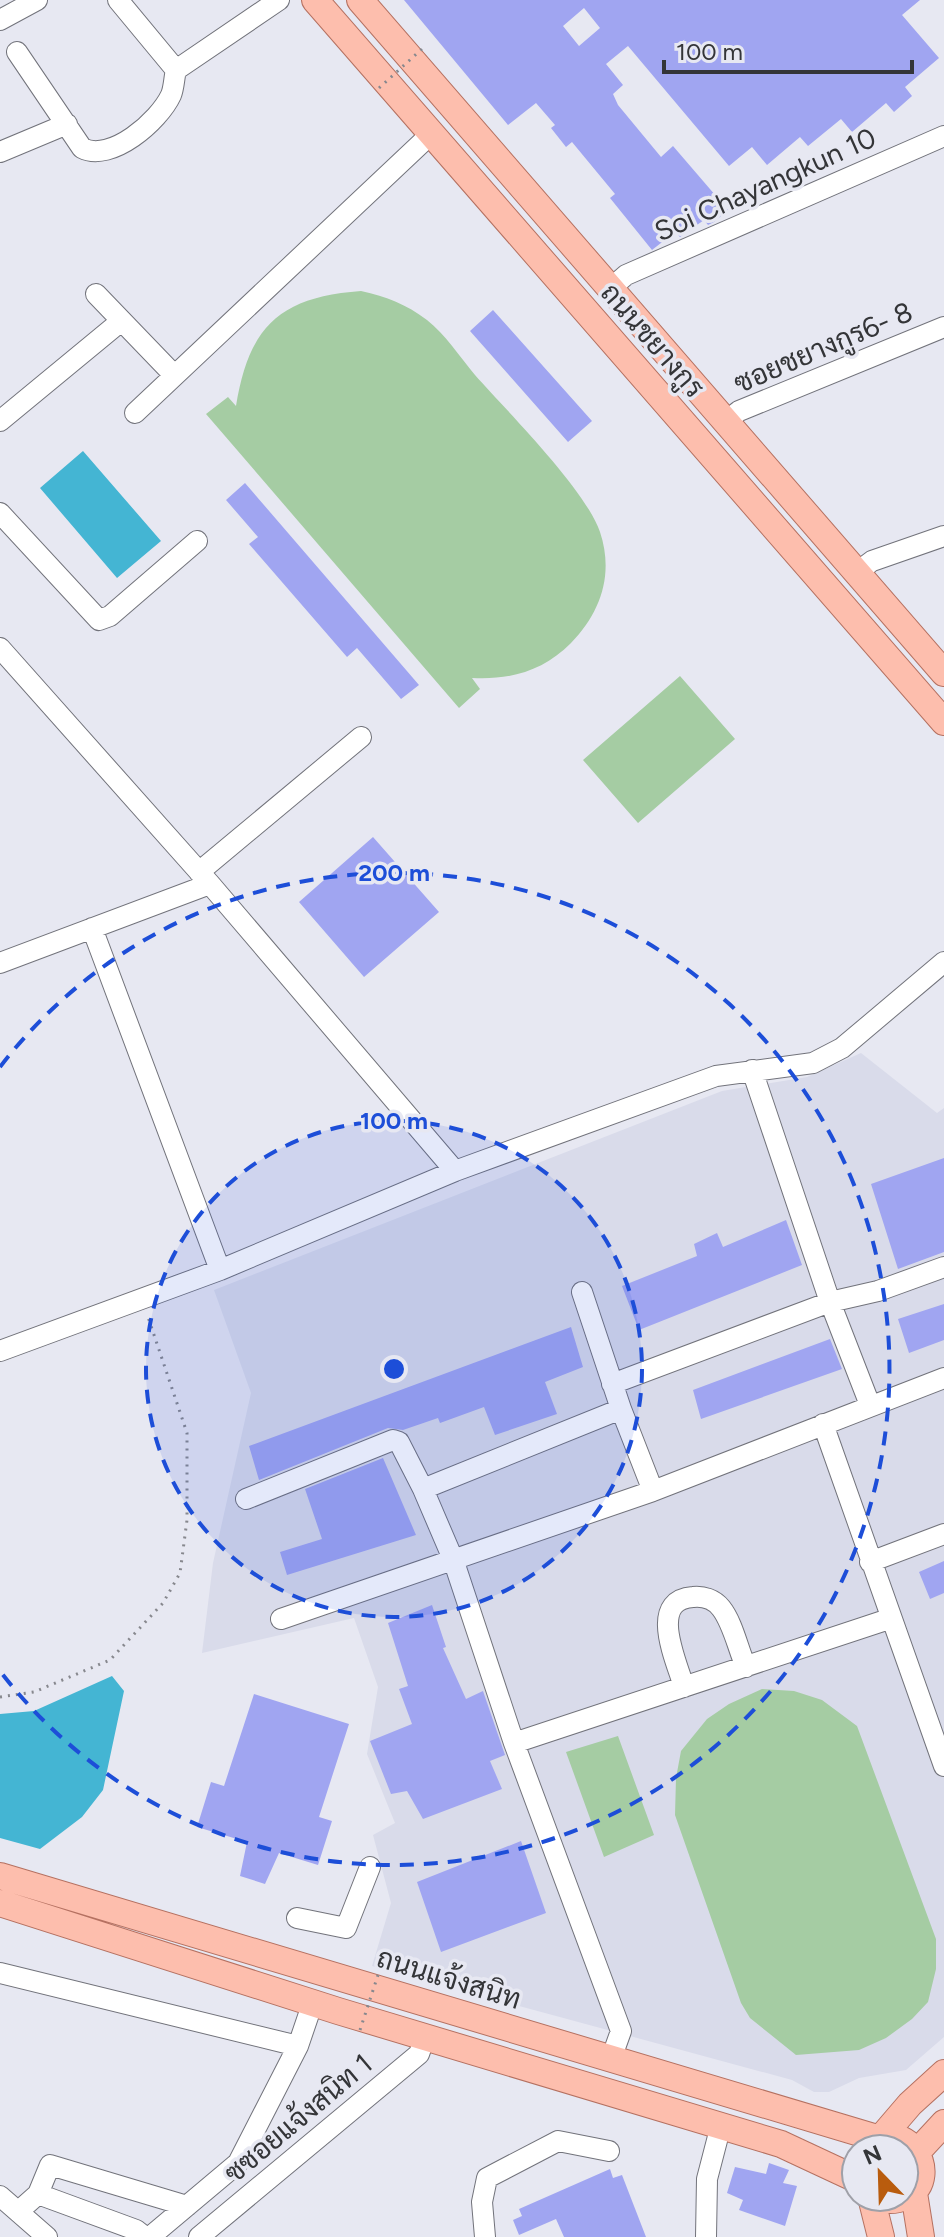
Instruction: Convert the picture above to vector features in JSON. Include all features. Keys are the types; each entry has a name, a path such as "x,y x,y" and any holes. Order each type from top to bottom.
{"main road":[{"name":"ถนนชยางกูร","path":"315,0 944,722"},
{"name":"ถนนชยางกูร","path":"360,0 944,673"},
{"path":"431,134 457,111"},
{"name":"ถนนแจ้งสนิท","path":"0,1876 611,2059 840,2133"},
{"path":"0,1903 425,2037 781,2144 840,2172"},
{"path":"883,2133 944,2073"},
{"path":"920,2149 944,2123"},
{"path":"920,2156 924,2167 920,2185"},
{"path":"877,2213 881,2237"},
{"path":"917,2213 921,2237"}],"street":[{"path":"0,20 37,0"},
{"path":"118,0 176,70"},
{"path":"17,52 82,148 94,154 117,149 158,113 172,94 176,70 279,0"},
{"path":"0,152 67,124"},
{"path":"135,413 431,134"},
{"name":"Soi Chayangkun 10","path":"611,288 626,275 944,136"},
{"path":"96,294 173,374"},
{"path":"0,421 120,322"},
{"name":"ซอยชยางกูร6- 8","path":"725,422 739,411 944,327"},
{"path":"0,513 99,620 110,616 197,541"},
{"path":"856,573 872,561 944,536"},
{"path":"0,648 205,878 455,1171"},
{"path":"0,963 92,928 205,878 361,737"},
{"path":"92,928 220,1270"},
{"path":"0,1351 220,1270 455,1171 716,1076 813,1063 842,1048 944,962"},
{"path":"752,1070 830,1302 870,1405"},
{"path":"612,1384 830,1302 878,1291 944,1267"},
{"path":"582,1292 612,1384 653,1491"},
{"path":"281,1619 653,1491 944,1378"},
{"path":"423,1489 621,1409"},
{"path":"823,1424 889,1619 944,1766"},
{"path":"246,1499 393,1440 399,1442 453,1559 514,1743 621,2031 611,2059"},
{"path":"870,1562 944,1534"},
{"path":"684,1687 666,1625 672,1607 687,1597 704,1596 721,1607 746,1667"},
{"path":"514,1743 889,1619"},
{"path":"297,1918 346,1928 370,1867"},
{"path":"0,1973 298,2046"},
{"path":"38,2194 136,2230 147,2237 238,2163 298,2046 313,2002"},
{"name":"ซซอยแจ้งสนิท 1","path":"199,2237 419,2054 425,2037"},
{"path":"706,2237 707,2179 721,2125"},
{"path":"485,2237 482,2202 487,2178 558,2141 609,2151"},
{"path":"20,2210 38,2194 50,2165 187,2206"},
{"path":"0,2196 20,2210 47,2237"}],"path":[{"path":"379,88 423,48"},
{"path":"0,1697 34,1692 110,1660 163,1603 180,1573 187,1520 187,1433 142,1300"},
{"path":"360,2030 378,1975"}],"shaded area":[{"path":"861,1053 937,1113 944,1108 944,2037 906,2070 859,2078 829,2092 814,2092 792,2080 372,1966 391,1903 373,1835 395,1823 367,1754 378,1687 354,1618 202,1653 213,1563 251,1393 214,1290 722,1091 807,1077"}],"green space":[{"path":"361,291 404,305 440,332 563,473 592,515 604,548 606,563 602,592 590,618 571,643 549,661 526,672 472,678 480,689 459,708 206,414 228,397 236,406 250,355 273,321 309,300"},
{"path":"680,676 735,739 638,823 583,760"},
{"path":"762,1689 794,1691 822,1700 857,1726 936,1939 936,1969 928,2002 912,2019 886,2038 859,2050 796,2055 750,2018 741,2003 675,1815 676,1778 681,1751 707,1719 729,1704"},
{"path":"618,1736 654,1835 604,1857 566,1752"}],"water":[{"path":"83,451 161,541 117,578 40,488"},
{"path":"112,1676 124,1691 103,1790 82,1817 40,1849 0,1838 0,1714 34,1711"}],"building":[{"path":"404,0 920,0 902,15 939,58 905,87 912,96 894,112 886,103 852,132 841,119 808,146 800,137 767,165 752,147 729,166 628,46 606,64 623,85 613,94 618,105 661,157 673,146 728,210 714,222 708,225 704,220 680,237 675,232 652,250 610,198 615,194 572,142 566,147 551,128 555,125 536,103 508,125","holes":["584,8 600,28 579,46 563,26"]},
{"path":"493,310 592,421 568,442 470,331"},
{"path":"245,483 419,685 401,699 357,648 347,657 249,544 258,537 226,500"},
{"path":"373,837 439,912 364,977 299,902"},
{"path":"944,1158 944,1252 898,1269 871,1184"},
{"path":"786,1220 802,1265 639,1330 622,1286 697,1256 694,1244 717,1233 723,1247"},
{"path":"944,1304 944,1340 909,1353 898,1319"},
{"path":"571,1327 583,1367 545,1382 557,1414 495,1435 484,1407 440,1423 438,1418 403,1430 388,1428 259,1480 249,1446"},
{"path":"830,1339 842,1369 701,1419 693,1390"},
{"path":"383,1458 416,1535 287,1575 280,1552 322,1539 305,1489"},
{"path":"944,1561 944,1593 930,1599 919,1572"},
{"path":"432,1605 446,1647 443,1648 466,1699 483,1691 505,1755 490,1761 502,1789 423,1819 407,1791 391,1794 370,1741 412,1724 399,1689 408,1686 388,1623"},
{"path":"254,1694 349,1724 319,1817 332,1821 318,1865 279,1853 265,1884 240,1876 247,1842 197,1827 211,1782 224,1786"},
{"path":"521,1841 546,1913 441,1952 417,1882"},
{"path":"769,2163 789,2170 783,2183 797,2186 785,2226 739,2210 743,2200 727,2193 735,2167 766,2174"},
{"path":"610,2169 613,2178 622,2175 646,2237 564,2237 556,2219 519,2235 513,2220 522,2216 519,2209"}]}
